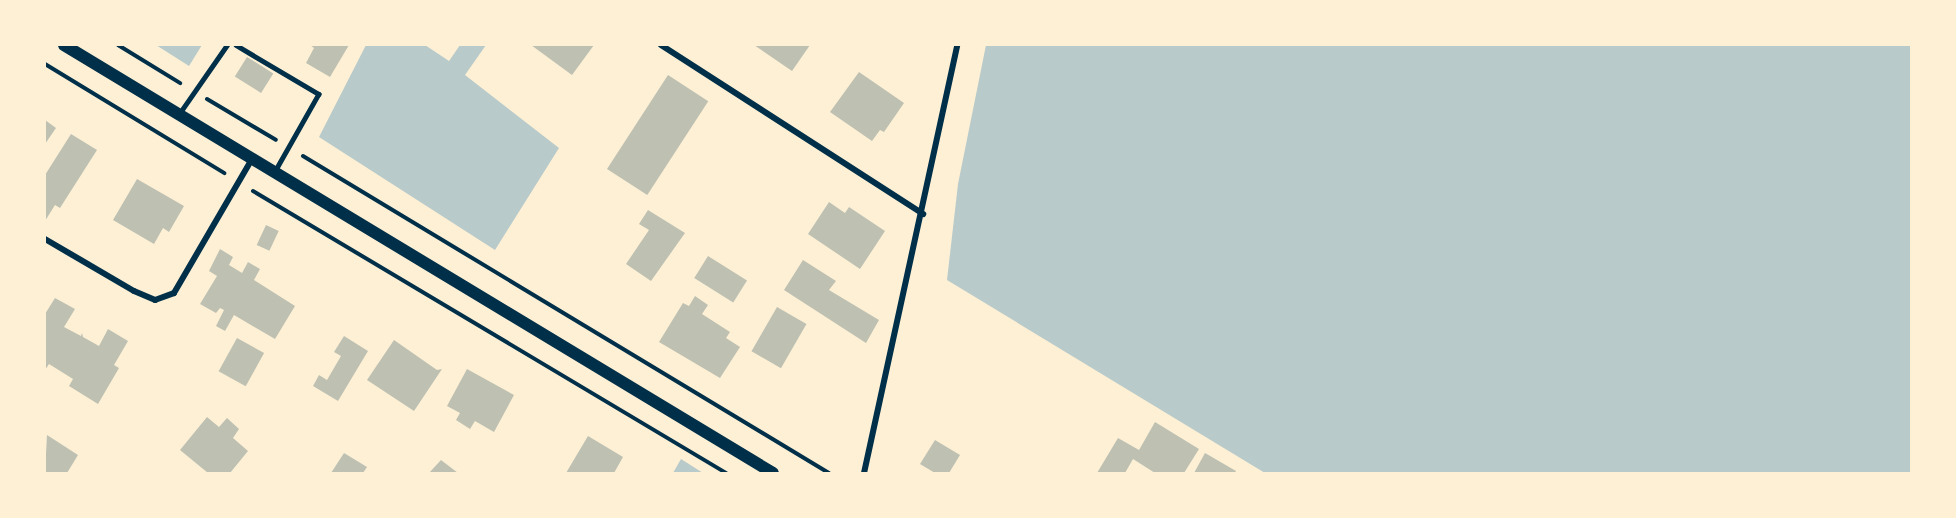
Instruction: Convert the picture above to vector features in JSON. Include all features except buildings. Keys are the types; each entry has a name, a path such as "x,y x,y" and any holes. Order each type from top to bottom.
{"main road":[{"path":"64,45 773,473"}],"street":[{"path":"662,45 923,214"},
{"path":"864,473 923,214 957,45"},
{"path":"45,239 134,291 155,300 174,293 252,159"}],"lane":[{"path":"178,115 192,90 227,45"},
{"path":"237,45 319,94 274,172"}],"path":[{"path":"118,45 829,473"},
{"path":"456,312 726,473"}],"shaded area":[{"path":"156,45 202,45 189,66"},
{"path":"366,45 425,45 449,61 460,45 486,45 465,75 559,148 495,250 319,137"},
{"path":"986,45 1911,45 1911,473 1265,473 947,280 958,184"},
{"path":"681,459 703,473 673,473"}]}
